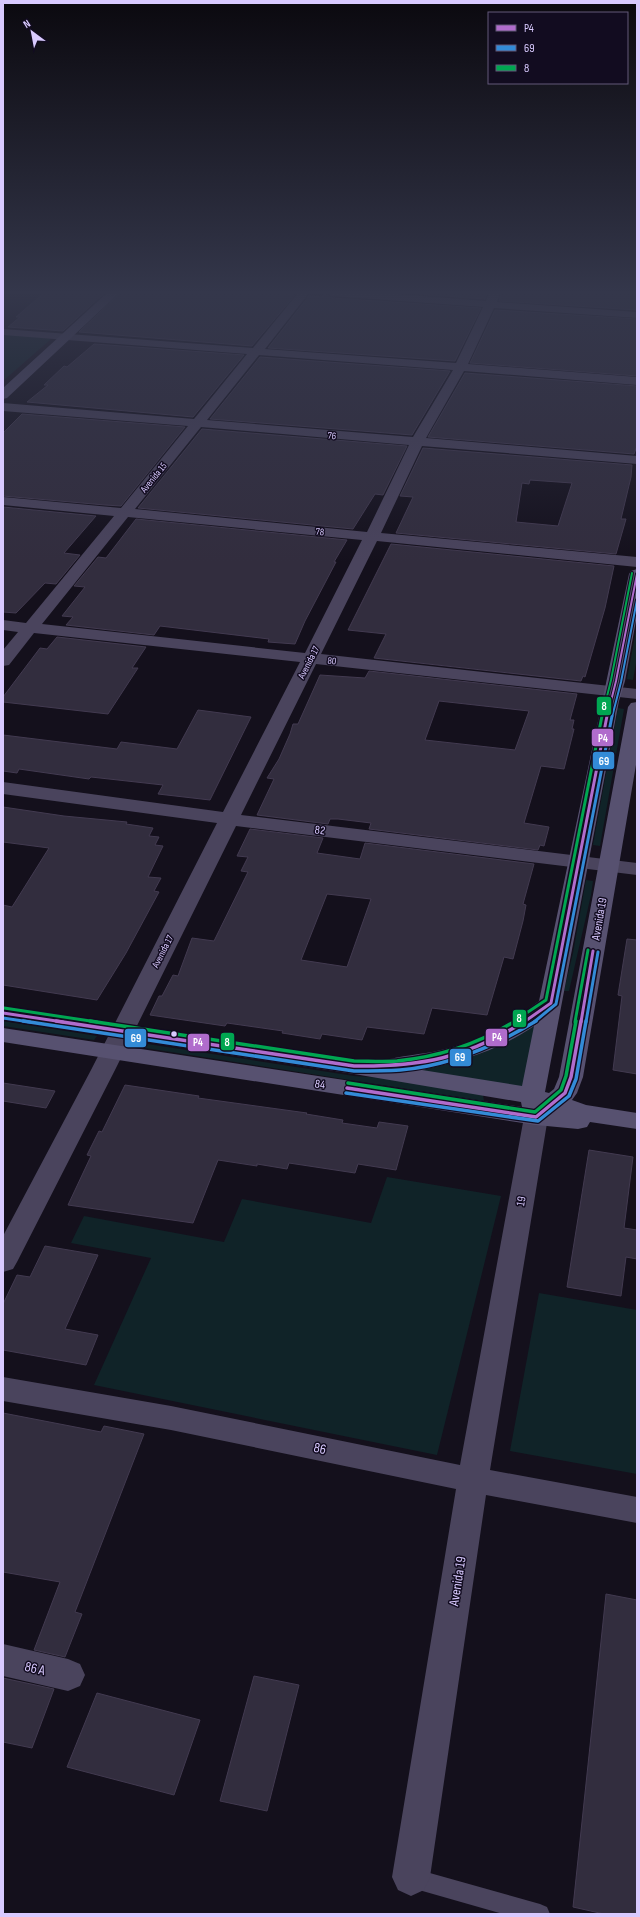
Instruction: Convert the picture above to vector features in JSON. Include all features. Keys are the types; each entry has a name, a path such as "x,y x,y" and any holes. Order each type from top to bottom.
{"main road":[{"path":"3,395 16,382"},
{"path":"354,1066 540,1105 551,1003 578,861 637,574"},
{"name":"Avenida 19","path":"540,1105 565,1093 571,1077 637,707"},
{"path":"354,1066 395,1066 440,1058 472,1049 502,1037 528,1021 551,1003"},
{"name":"84","path":"3,1013 117,1042 540,1105 637,1121"},
{"name":"84","path":"3,1035 117,1042 354,1066"},
{"name":"84","path":"540,1105 578,1120 637,1130"}],"street":[{"name":"Avenida 15","path":"3,661 231,382"},
{"name":"Avenida 17","path":"3,1262 117,1042 372,536 417,442 452,382"},
{"name":"76","path":"3,407 637,460"},
{"name":"78","path":"3,501 637,562"},
{"name":"80","path":"3,624 637,694"},
{"name":"82","path":"3,788 229,819 637,869"},
{"name":"19","path":"506,1285 540,1105"},
{"name":"Avenida 19","path":"411,1877 473,1480 506,1285"},
{"name":"86","path":"3,1389 171,1418 473,1480 637,1510"},
{"name":"86 A","path":"3,1660 68,1675"}],"lane":[{"path":"411,1877 540,1914"}],"green space":[{"path":"637,625 637,658 633,680 627,679"},
{"path":"618,708 624,709 600,846 593,845"},
{"path":"586,880 593,881 591,895 569,991 564,991 573,953"},
{"path":"551,1003 532,1096 395,1066 440,1058"},
{"path":"3,1021 97,1036 94,1040 3,1026"},
{"path":"115,1039 354,1076 386,1078 483,1095 484,1101 113,1043"},
{"path":"387,1177 501,1196 437,1455 94,1385 151,1258 71,1243 84,1216 224,1242 242,1199 371,1223"},
{"path":"539,1293 637,1310 637,1474 510,1451"}],"building":[{"path":"47,382 221,382 193,417 27,402 48,385 44,385"},
{"path":"239,382 443,382 412,435 210,419"},
{"path":"460,382 590,382 637,386 637,446 634,454 428,437"},
{"path":"22,414 185,427 121,506 3,496 3,433"},
{"path":"202,429 407,446 383,495 375,494 353,529 138,508"},
{"path":"423,448 632,465 631,477 621,519 626,519 616,554 396,533 413,497 400,496","holes":["530,480 572,483 558,526 516,522 522,483 529,484"]},
{"path":"3,507 96,516 64,553 80,555 56,584 45,583 16,613 3,612"},
{"path":"136,519 347,540 334,562 336,562 305,621 295,644 268,642 269,639 160,626 154,635 66,625 73,617 62,616 85,587 74,586 98,557 106,558"},
{"path":"391,544 614,566 605,608 585,677 583,676 581,681 374,658 386,634 348,630"},
{"path":"57,637 146,647 132,668 138,668 108,714 3,702 3,697 40,648 47,649"},
{"path":"369,671 577,694 570,720 574,720 572,729 574,729 564,769 541,766 524,823 549,827 544,846 540,845 538,850 369,829 371,823 338,819 330,819 328,824 257,815 274,779 267,778 279,759 293,724 298,724 320,675 365,678","holes":["439,701 529,711 515,750 425,740"]},
{"path":"198,710 251,717 210,800 158,794 163,785 91,777 89,779 19,769 17,773 3,771 3,735 117,749 121,742 177,749"},
{"path":"3,807 64,816 127,822 126,824 153,828 149,836 159,837 155,845 163,846 148,877 161,878 154,891 159,892 126,953 97,1000 3,985 3,905 12,907 49,848 3,842"},
{"path":"250,829 323,838 317,853 360,859 365,843 534,864 523,904 526,905 513,959 504,957 487,1015 432,1008 424,1034 367,1027 362,1040 322,1034 320,1039 282,1033 283,1031 227,1023 225,1026 150,1015 159,996 162,996 173,975 178,976 192,938 214,941 248,872 241,871 248,857 237,856","holes":["327,894 371,899 347,967 301,960"]},
{"path":"627,939 637,940 637,1074 613,1070 622,996 618,995"},
{"path":"3,1083 55,1091 46,1108 3,1101"},
{"path":"125,1085 199,1096 198,1098 307,1113 306,1114 343,1120 342,1123 377,1128 379,1122 408,1126 396,1170 358,1164 355,1173 289,1163 287,1169 218,1160 193,1223 68,1205 91,1156 87,1155 99,1131 102,1132"},
{"path":"589,1150 633,1157 624,1228 637,1230 637,1259 626,1257 621,1296 567,1287"},
{"path":"45,1246 98,1255 65,1329 98,1335 86,1365 3,1350 3,1304 17,1275 30,1277"},
{"path":"3,1413 101,1432 104,1426 144,1434 75,1612 82,1614 65,1657 34,1650 60,1582 3,1572"},
{"path":"606,1594 637,1600 637,1914 604,1914 573,1907"},
{"path":"254,1676 299,1685 267,1811 220,1801"},
{"path":"3,1678 54,1689 32,1748 3,1742"},
{"path":"97,1693 200,1720 174,1795 67,1767"}],"transit line":[{"name":"8","path":"4,1008 354,1061 397,1061 437,1054 476,1041 530,1012 546,1000 605,700 611,680 632,573"},
{"name":"P4","path":"3,1013 354,1066 397,1066 418,1064 439,1059 479,1046 516,1027 534,1015 551,1003 610,701 616,681 637,574"},
{"name":"69","path":"3,1018 354,1071 401,1070 459,1058 508,1038 539,1019 556,1004 615,702 621,682 637,600"},
{"name":"8","path":"348,1083 535,1112 561,1090 566,1076 588,950"},
{"name":"P4","path":"347,1088 536,1117 565,1093 571,1077 593,951"},
{"name":"69","path":"346,1093 538,1121 569,1096 576,1079 598,952"}]}
